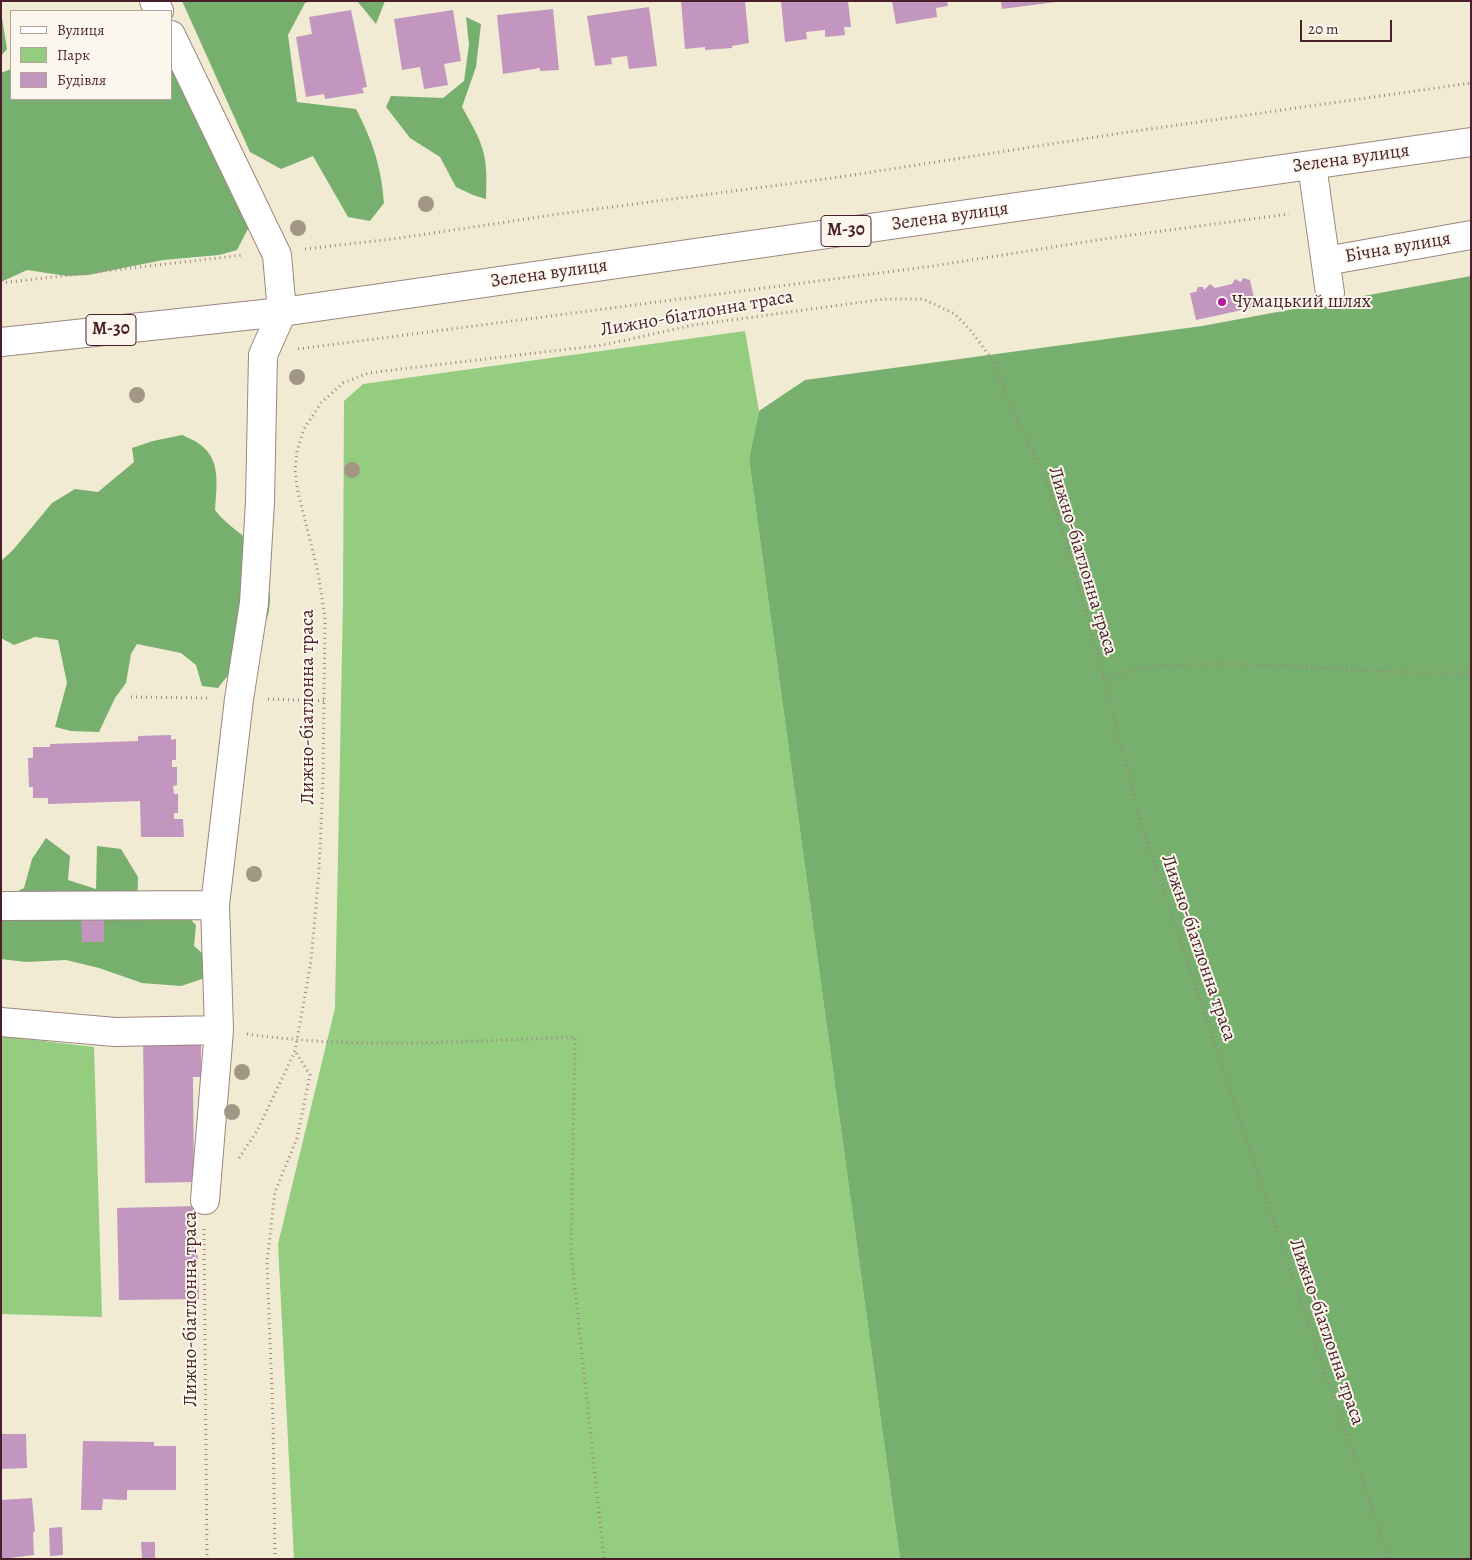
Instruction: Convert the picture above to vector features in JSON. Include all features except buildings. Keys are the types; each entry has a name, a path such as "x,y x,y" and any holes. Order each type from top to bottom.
{"main road":[{"path":"172,37 277,255 282,312 263,355 260,502 254,603 239,699 215,905 219,1030 204,1200"},
{"name":"Зелена вулиця","path":"1,342 282,312 1471,142"},
{"path":"1312,164 1330,293"},
{"name":"Бічна вулиця","path":"1326,261 1471,235"},
{"path":"1,906 215,905"},
{"path":"1,1022 115,1032 219,1030"}],"path":[{"path":"1,283 248,255 277,255 300,249 393,239 566,213 840,178 1115,134 1471,83"},
{"path":"263,355 570,312 933,266 1117,237 1288,214"},
{"name":"Лижно-біатлонна траса","path":"236,1162 257,1131 295,1051 310,961 319,872 326,671 325,617 317,568 306,530 295,471 297,451 304,429 321,403 343,383 368,372 603,345 694,325 884,299 923,299 955,314 993,361 1010,405 1048,484 1142,825 1293,1278 1390,1559"},
{"path":"1103,678 1146,668 1234,663 1416,674 1471,672"},
{"path":"219,1030 297,1042 368,1045 575,1037 571,1252 604,1559"},
{"path":"275,1559 274,1419 267,1262 275,1192 297,1138 310,1076 295,1051"},
{"name":"Лижно-біатлонна траса","path":"204,1200 207,1559"}],"green space":[{"path":"182,1 311,1 305,3 288,35 297,102 356,109 375,154 383,190 384,203 370,221 348,217 313,156 281,169 250,152"},
{"path":"385,1 376,24 358,2"},
{"path":"1,12 7,49 1,56"},
{"path":"466,17 481,24 476,67 462,107 483,150 486,171 486,199 456,187 440,157 410,138 386,107 391,96 443,98 464,81 469,45"},
{"path":"172,56 254,217 237,250 219,255 163,260 88,275 67,276 27,270 1,282 1,73 10,69 10,100 172,100"},
{"path":"1471,276 1471,1559 900,1559 749,459 759,411 805,380 1202,326"},
{"path":"745,331 759,411 749,459 900,1559 294,1559 278,1244 335,1008 343,601 344,401 363,384"},
{"path":"182,435 204,448 214,464 217,485 215,510 252,544 260,554 269,590 270,606 260,635 218,688 202,686 196,665 181,653 137,644 131,654 126,683 115,698 99,732 71,731 55,727 67,683 58,640 35,637 14,645 1,638 1,561 13,550 52,503 75,489 98,492 134,462 132,448"},
{"path":"46,838 70,856 68,880 96,889 97,846 121,849 138,877 137,911 168,896 196,925 194,946 209,959 208,977 181,986 142,983 99,968 66,960 26,962 1,959 1,900 24,888 32,859"},
{"path":"1,1036 94,1047 102,1317 1,1314"}],"place":[{"name":"Чумацький шлях","path":"1222,302"}]}
